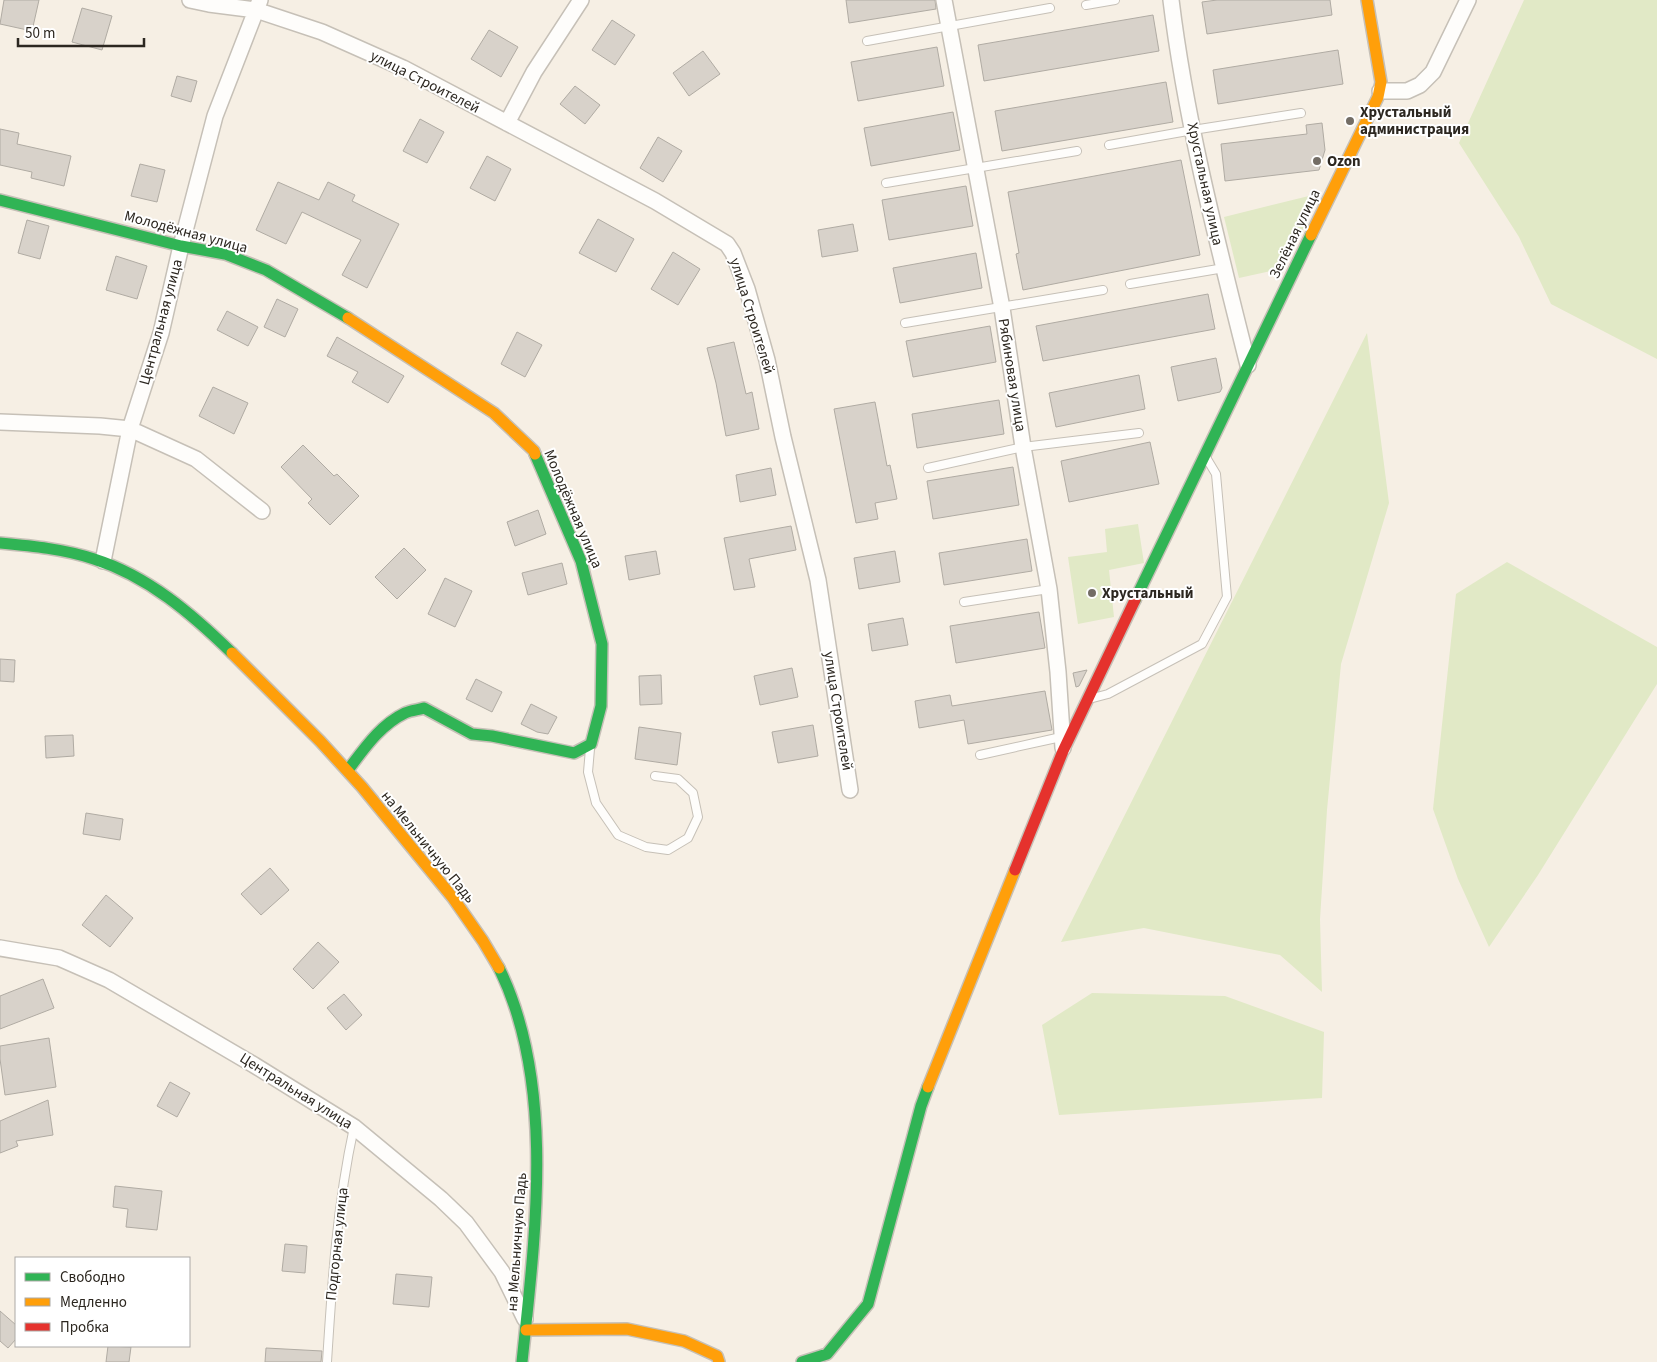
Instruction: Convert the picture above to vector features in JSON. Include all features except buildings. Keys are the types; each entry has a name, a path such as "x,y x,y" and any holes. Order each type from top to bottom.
{"street":[{"name":"улица Строителей","path":"190,0 258,5 403,68 655,201 727,244 733,252 747,289 767,360 783,437 818,580 850,790"},
{"path":"506,123 534,72 581,0"},
{"name":"Рябиновая улица","path":"944,0 1002,308 1023,447 1049,589 1058,672 1062,744"},
{"name":"Хрустальная улица","path":"1171,0 1184,86 1193,130 1248,365"},
{"name":"Зелёная улица","path":"802,1362 827,1354 868,1304 921,1106 1062,744 1088,700 1378,97 1381,82 1367,0"},
{"path":"1380,91 1406,90 1420,84 1433,72 1468,0"},
{"name":"Центральная улица","path":"102,561 130,429 161,333 181,246 215,116 258,5"},
{"name":"Молодёжная улица","path":"0,200 181,246 225,254 266,270 331,308 494,413 534,451 581,561 602,644 601,706 596,732 590,744"},
{"path":"0,422 130,429 196,459 262,511"},
{"name":"на Мельничную Падь","path":"0,543 45,547 102,561 139,579 179,605 232,651 348,770 469,921 499,967 515,1004 527,1053 534,1103 537,1159 535,1221 522,1362"},
{"path":"348,770 372,740 389,723 406,712 424,708 472,734 492,736 574,753 590,744"},
{"name":"Центральная улица","path":"0,948 59,958 109,980 354,1126 441,1199 466,1223 502,1272 526,1325"},
{"path":"526,1325 627,1329 684,1341 722,1360"}],"lane":[{"path":"1086,5 1115,0"},
{"path":"867,41 1050,8"},
{"path":"1109,145 1301,114"},
{"path":"886,183 1077,150"},
{"path":"1130,284 1224,268"},
{"path":"905,323 1103,290"},
{"path":"928,468 1023,447 1139,433"},
{"path":"1088,700 1108,694 1202,644 1226,598 1216,474 1205,455"},
{"path":"964,602 1049,589"},
{"path":"590,744 588,772 596,804 618,835 646,847 668,850 688,838 698,817 693,793 678,780 655,776"},
{"path":"980,755 1062,744"},
{"name":"Подгорная улица","path":"328,1362 333,1263 344,1173 354,1126"}],"green space":[{"path":"1524,0 1657,0 1657,359 1551,304 1519,237 1459,143"},
{"path":"1321,193 1284,268 1239,278 1224,217"},
{"path":"1367,333 1389,503 1341,664 1327,810 1320,919 1322,992 1280,955 1144,928 1061,942"},
{"name":"Хрустальный","path":"1138,524 1144,563 1109,570 1114,617 1078,624 1068,557 1107,552 1105,529"},
{"path":"1507,562 1657,647 1657,684 1538,875 1489,947 1458,879 1433,809 1456,594"},
{"path":"1092,993 1225,996 1324,1032 1322,1098 1059,1115 1042,1025"}],"traffic: fast":[{"path":"0,200 181,246 225,254 266,270 348,318"},
{"path":"1135,600 1311,235"},
{"path":"348,770 373,738 388,724 405,713 424,708 472,734 492,736 574,753 591,744 601,706 602,644 581,561 535,454"},
{"path":"0,543 60,550 94,559 133,575 185,611 232,653"},
{"path":"499,968 517,1013 528,1061 535,1111 537,1162 535,1213 522,1362"},
{"path":"802,1362 827,1354 868,1304 921,1106 928,1087"}],"traffic: slow":[{"path":"1311,235 1378,97 1381,82 1367,0"},
{"path":"348,318 494,413 535,454"},
{"path":"232,653 320,741 362,787 453,898 499,968"},
{"path":"928,1087 1015,870"},
{"path":"526,1330 627,1329 684,1341 717,1356 719,1362"}],"traffic: jam":[{"path":"1015,870 1063,751 1135,600"}],"place":[{"name":"Хрустальный администрация","path":"1350,121"},
{"name":"Ozon","path":"1317,161"},
{"name":"Хрустальный","path":"1092,593"}]}
